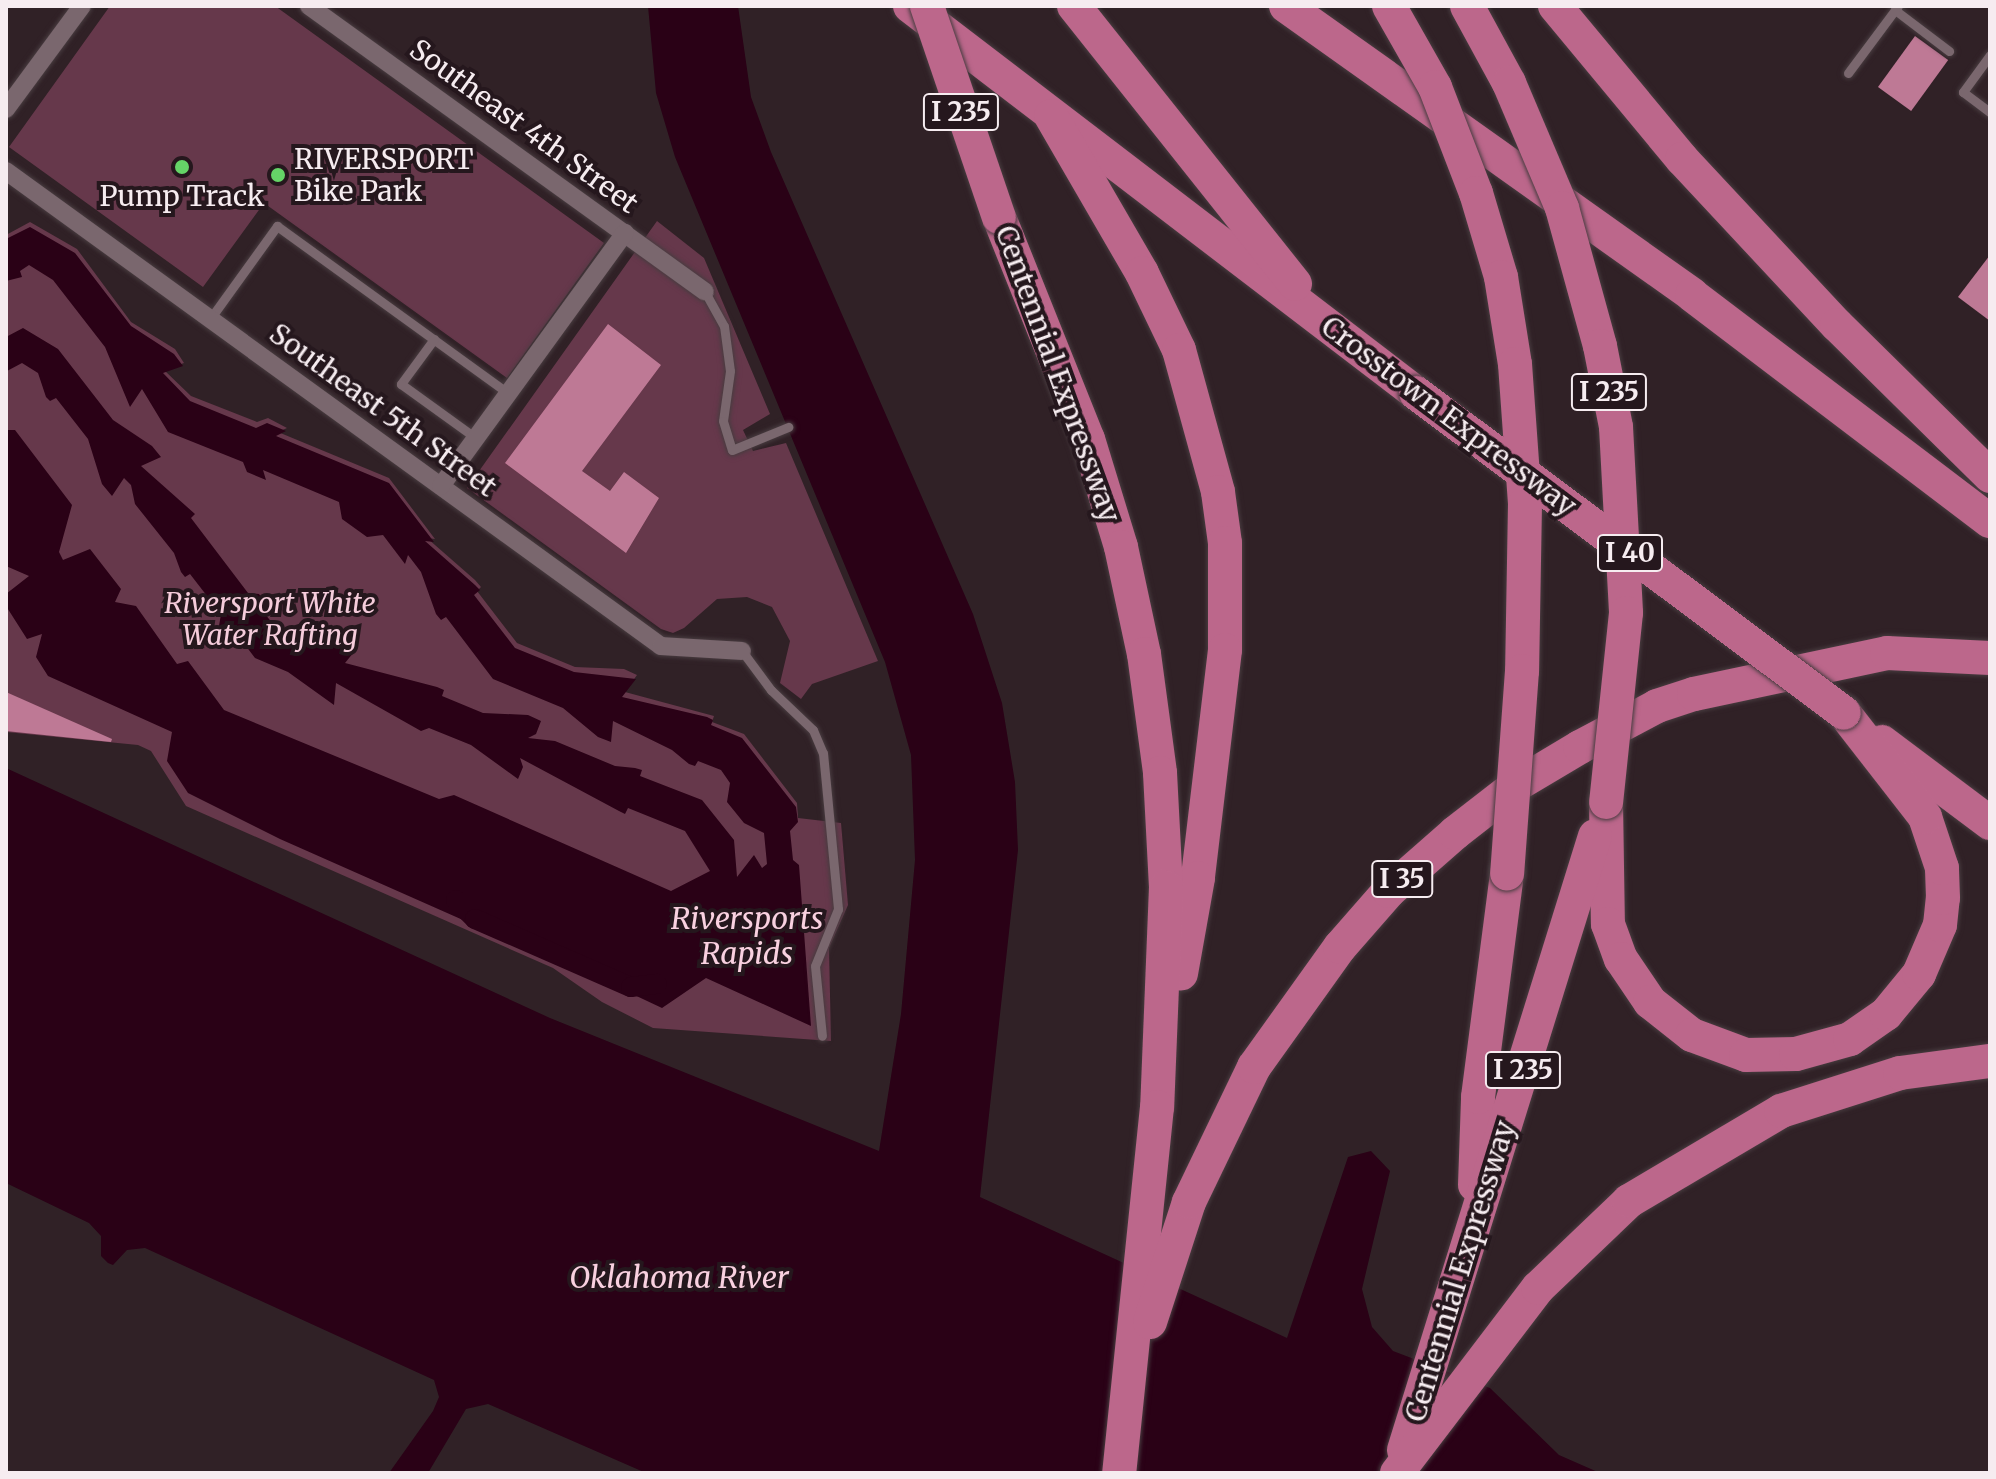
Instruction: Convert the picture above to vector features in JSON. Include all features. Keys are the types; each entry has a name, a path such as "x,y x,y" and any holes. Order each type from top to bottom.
{"highway":[{"name":"Crosstown Expressway","path":"910,6 1416,393 1990,823"},
{"name":"Centennial Expressway","path":"927,6 999,217 1088,439 1121,547 1144,654 1160,773 1166,887 1157,1107 1147,1184 1134,1372"},
{"path":"1074,6 1328,325"},
{"path":"1286,6 1692,295 1990,521"},
{"path":"1389,6 1435,87 1476,193 1501,277 1515,364 1524,543 1522,671 1507,873 1478,1097 1473,1230"},
{"name":"Centennial Expressway","path":"1396,1473 1606,802 1626,613 1616,427 1600,346 1562,208 1509,83 1467,6"},
{"path":"1555,6 1682,159 1837,325 1990,476"},
{"path":"1051,116 1142,273 1179,350 1212,459 1225,543 1225,650 1198,878 1157,1107"},
{"name":"I 35","path":"1119,1473 1134,1372 1189,1202 1254,1067 1320,972 1389,891 1518,784 1657,706 1694,694 1887,653 1990,658"},
{"path":"1606,802 1608,924 1632,978 1664,1015 1692,1035 1721,1049 1771,1056 1850,1039 1886,1014 1919,974 1940,925 1943,898 1942,868 1925,817 1844,713"},
{"path":"1396,1473 1507,1327 1580,1243 1629,1201 1734,1135 1847,1087 1900,1073 1990,1061"}],"street":[{"path":"6,109 82,6"},
{"name":"Southeast 4th Street","path":"309,6 705,292"},
{"name":"Southeast 5th Street","path":"6,171 661,646 742,651"},
{"path":"441,486 625,233"}],"lane":[{"path":"1848,73 1896,8 1949,51"},
{"path":"1990,55 1963,92 1990,112"},
{"path":"210,319 277,226 509,394"},
{"path":"705,292 724,326 730,371 723,421 732,450 788,427"},
{"path":"434,339 401,384 476,438"},
{"path":"742,651 771,690 813,730 823,753 838,909 815,966 816,1016 822,1036"}],"green space":[{"name":"RIVERSPORT Bike Park","path":"110,6 275,6 604,243 507,378 264,203 203,287 9,147"},
{"path":"657,221 704,258 770,414 743,430 753,451 786,443 878,661 812,684 801,699 780,683 790,641 772,607 747,597 717,599 684,628 673,633 661,629 467,488"},
{"name":"Riversport White Water Rafting","path":"30,222 77,249 131,322 175,349 184,363 164,370 191,396 257,422 268,418 287,428 278,432 389,478 435,539 427,538 481,587 477,591 517,643 575,667 624,669 637,675 625,692 714,716 712,722 744,734 797,803 798,818 841,823 848,905 829,948 831,1041 653,1028 602,1002 553,968 186,806 151,751 138,745 6,732 6,235"}],"water":[{"name":"Oklahoma River","path":"648,6 738,6 751,97 771,152 973,614 1002,703 1015,782 1018,850 980,1197 1287,1338 1348,1157 1371,1151 1390,1171 1362,1289 1372,1327 1393,1351 1490,1388 1559,1455 1600,1473 646,1473 488,1404 466,1409 428,1473 389,1473 433,1411 439,1397 434,1380 145,1248 127,1250 113,1265 108,1263 101,1256 101,1236 89,1223 6,1183 6,768 550,1018 879,1151 901,1014 915,860 911,755 885,662 675,157 656,93"},
{"name":"Riversports Rapids","path":"30,227 75,253 131,326 174,354 183,366 163,373 190,401 256,428 267,423 286,431 276,436 389,483 434,542 425,541 480,590 474,595 515,648 574,672 636,679 622,697 707,717 713,720 711,725 742,738 796,807 798,822 790,831 793,860 799,865 811,1026 706,978 662,1008 628,992 632,983 478,913 472,924 280,839 188,793 167,761 172,732 48,676 36,657 42,634 27,639 6,606 6,594 29,576 6,566 6,430 15,430 72,505 59,552 63,560 90,549 121,589 115,602 136,606 177,664 188,661 224,710 439,799 454,795 671,891 710,871 685,831 628,808 625,814 520,758 523,767 518,779 471,745 429,728 421,731 336,683 334,705 288,672 255,658 233,629 231,641 219,626 221,614 190,574 185,577 181,572 174,553 135,504 131,485 124,478 112,496 102,484 88,439 56,398 50,401 46,397 38,373 22,363 7,371 6,393 6,337 23,328 58,349 113,420 152,446 161,457 141,466 195,514 191,518 248,593 259,594 270,609 261,609 277,629 301,639 344,641 358,647 345,663 437,687 444,690 442,696 483,713 528,715 541,721 536,734 528,738 555,741 615,766 642,770 640,776 702,800 734,840 737,877 754,855 762,868 767,864 764,833 744,823 727,802 730,783 721,770 698,761 695,766 689,764 672,750 613,721 611,742 598,737 563,708 493,679 446,617 441,620 436,614 421,572 408,555 405,564 383,535 367,537 342,519 339,502 263,470 266,480 247,472 243,462 168,432 142,389 130,407 105,347 53,280 29,265 20,271 22,277 6,281 6,239"}],"building":[{"path":"1915,36 1948,60 1911,111 1878,87"},
{"path":"1990,255 1990,321 1958,297"},
{"path":"608,324 661,365 582,471 610,491 624,472 659,498 626,553 505,463"},
{"path":"6,692 112,739 111,742 6,731"}],"waterway":[{"path":"456,900 475,919 631,987 657,984"}],"place":[{"name":"Pump Track","path":"182,167"},
{"name":"RIVERSPORT Bike Park","path":"278,175"}]}
